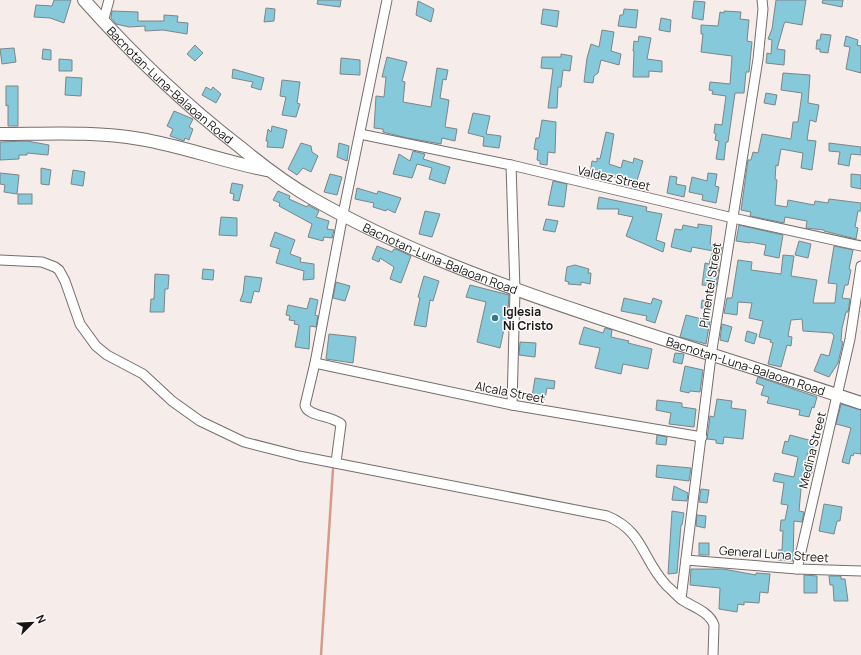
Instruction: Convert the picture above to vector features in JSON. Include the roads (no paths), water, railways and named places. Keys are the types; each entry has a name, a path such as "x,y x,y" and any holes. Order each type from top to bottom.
{"main road":[{"name":"Bacnotan-Luna-Balaoan Road","path":"84,0 144,66 188,105 270,171 312,198 405,246 515,290 711,356 861,403"},
{"path":"0,134 77,134 138,138 193,150 241,165 270,171"}],"street":[{"path":"103,22 109,0"},
{"path":"336,462 340,424 336,420 309,412 305,407 387,0"},
{"name":"Pimentel Street","path":"681,599 711,356 758,59 763,9 762,0"},
{"name":"Valdez Street","path":"360,134 511,166 733,218 861,246"},
{"path":"511,166 515,290 512,405"},
{"path":"0,260 42,262 55,266 65,281 80,324 96,346 107,355 143,374 172,401 200,421 244,442 336,462 507,495 612,518 628,527 635,535 657,574 681,599 708,615 712,620 714,625 713,655"},
{"name":"Medina Street","path":"796,569 854,319 861,266"},
{"name":"Alcala Street","path":"315,363 512,405 702,437"},
{"name":"General Luna Street","path":"686,560 796,569 861,571"}],"waterway":[{"path":"321,655 333,469"}],"place":[{"name":"Iglesia Ni Cristo","path":"495,318"}]}
